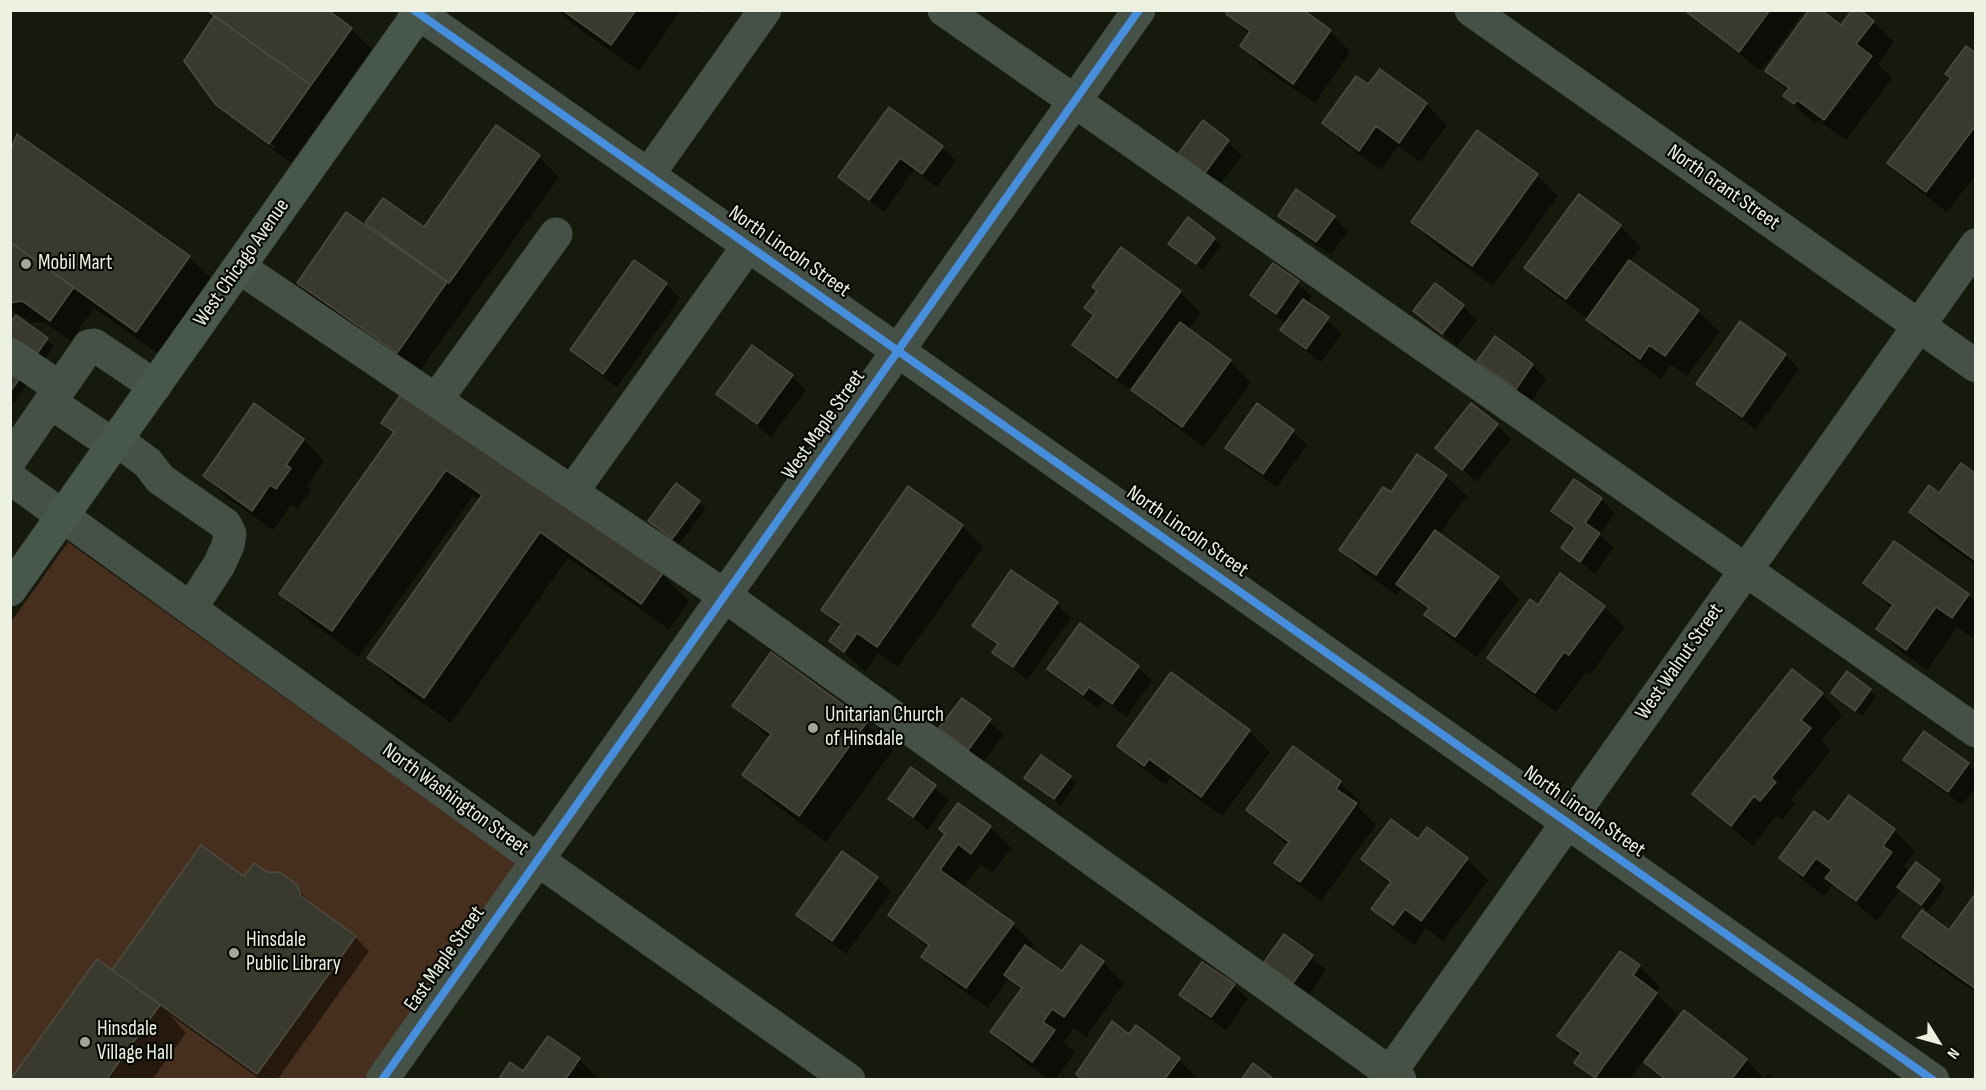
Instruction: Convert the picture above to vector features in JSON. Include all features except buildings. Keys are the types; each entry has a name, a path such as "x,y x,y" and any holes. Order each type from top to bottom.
{"main road":[{"name":"West Chicago Avenue","path":"10,590 418,12"}],"street":[{"path":"648,175 765,10"},
{"path":"944,10 1976,731"},
{"name":"West Maple Street","path":"538,860 1139,10"},
{"name":"North Grant Street","path":"1471,10 1976,366"},
{"name":"North Lincoln Street","path":"418,12 1933,1080"},
{"path":"436,400 556,234"},
{"name":"West Walnut Street","path":"1391,1077 1567,822 1976,245"},
{"path":"572,492 748,246"},
{"path":"239,267 725,596 1391,1077"},
{"path":"10,460 89,346 94,345 155,386"},
{"path":"10,354 55,395 115,442 148,463 160,479 225,524 230,534 228,545 219,565 192,608"},
{"name":"North Washington Street","path":"10,478 538,860 849,1080"},
{"name":"East Maple Street","path":"382,1080 538,860"}],"shaded area":[{"path":"68,542 518,865 364,1079 11,1080 11,622"}],"cycle path":[{"path":"414,10 1933,1080"},
{"path":"382,1080 1139,10"}],"place":[{"name":"Mobil Mart","path":"26,264"},
{"name":"Unitarian Church of Hinsdale","path":"813,728"},
{"name":"Hinsdale Public Library","path":"234,953"},
{"name":"Hinsdale Village Hall","path":"85,1042"}]}
